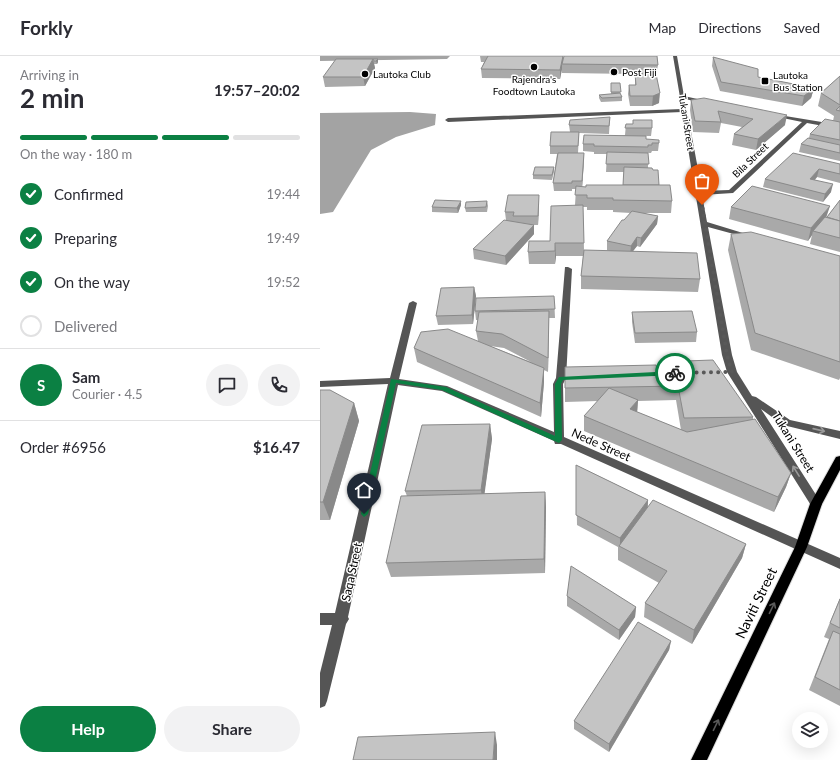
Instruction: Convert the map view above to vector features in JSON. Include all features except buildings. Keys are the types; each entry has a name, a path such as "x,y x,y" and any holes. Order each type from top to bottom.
{"main road":[{"name":"Naviti Street","path":"699,760 801,547 816,504 840,460"}],"street":[{"name":"Tukani Street","path":"675,56 699,193 706,224 727,355 728,372 748,395 816,504"},
{"path":"683,97 714,103"},
{"path":"448,120 684,110"},
{"path":"767,113 840,127"},
{"name":"Bila Street","path":"699,193 731,192 806,120"},
{"path":"706,224 758,239"},
{"path":"559,440 558,384 561,378 562,299 568,269"},
{"name":"Saqa Street","path":"320,701 342,619 393,381 413,303"},
{"path":"561,378 573,376"},
{"name":"Nede Street","path":"320,384 393,381 444,388 840,564"},
{"name":"Tukani Street","path":"748,395 787,423 840,435"},
{"path":"320,619 342,619"}],"shaded area":[{"path":"320,56 450,56 447,59 320,61"},
{"path":"410,112 436,114 435,125 396,137 371,150 333,212 320,214 320,113"}],"way so far":[{"path":"675,373 732,372 727,355 702,205"}],"place":[{"name":"Rajendra's Foodtown Lautoka","path":"534,67"},
{"name":"Post Fiji","path":"614,72"},
{"name":"Lautoka Club","path":"365,74"},
{"name":"Lautoka Bus Station","path":"765,81"}],"route":[{"path":"364,514 393,381 444,388 559,440 558,381 561,378 573,376 675,373"}]}
